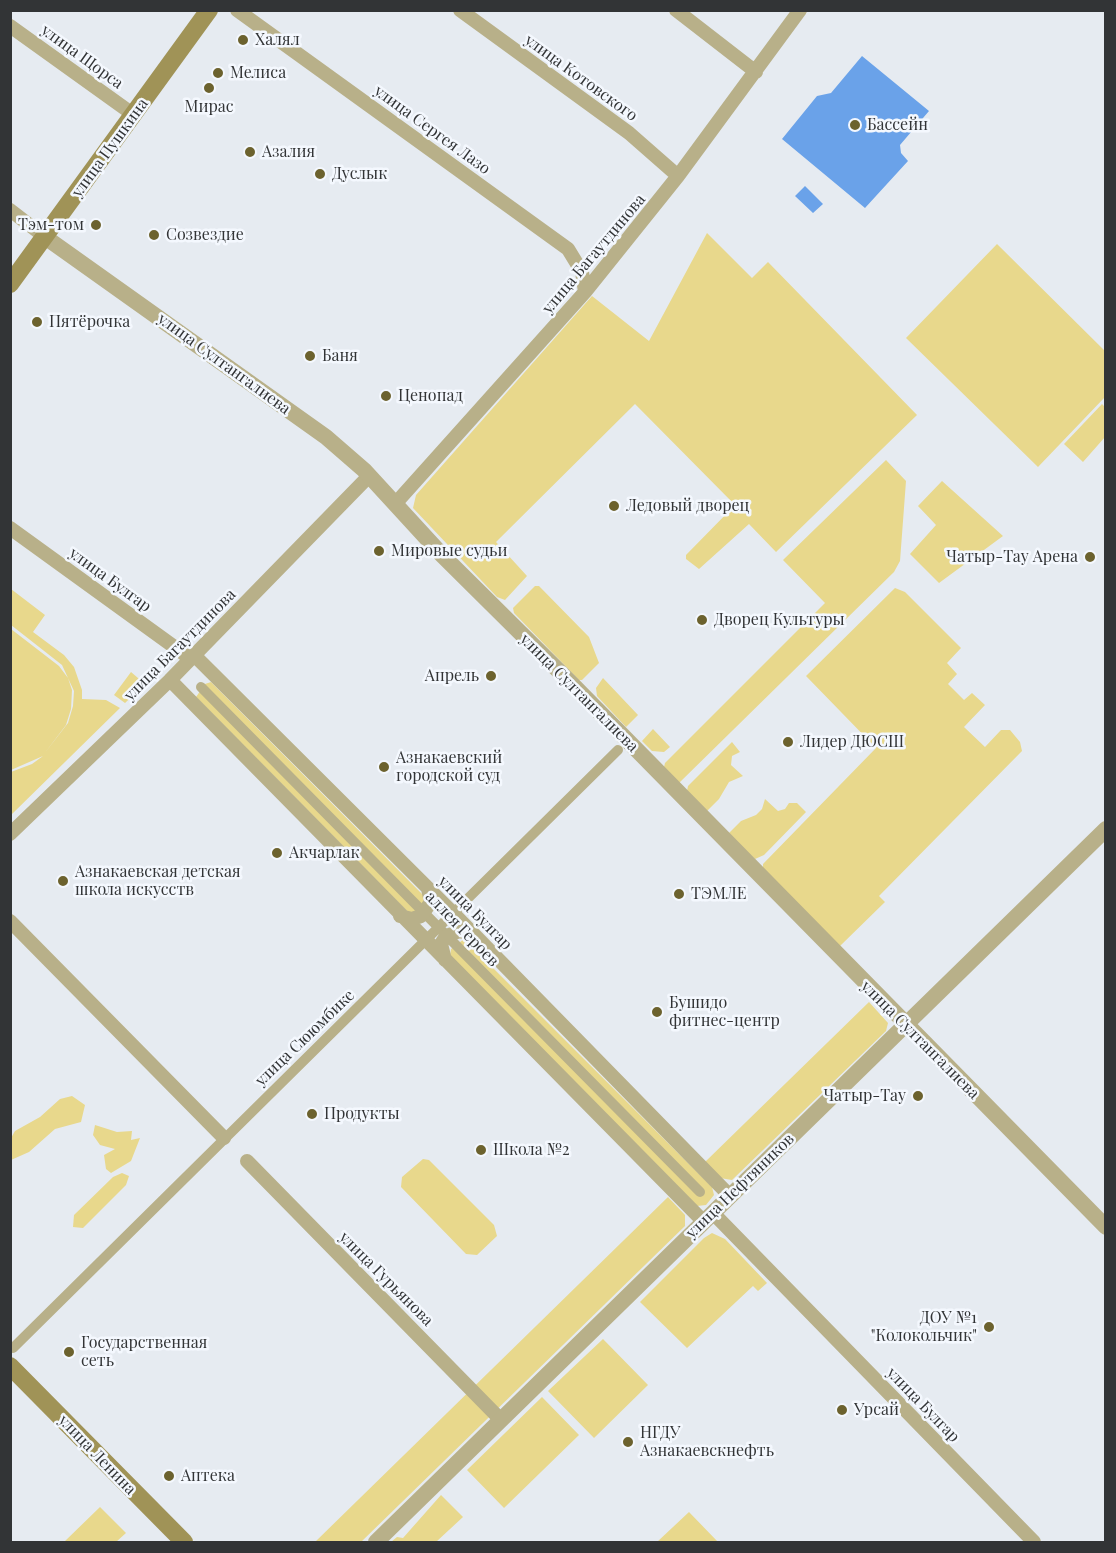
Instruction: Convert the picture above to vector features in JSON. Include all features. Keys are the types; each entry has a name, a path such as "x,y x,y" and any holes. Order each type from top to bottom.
{"main road":[{"name":"улица Пушкина","path":"10,284 209,10"},
{"name":"улица Ленина","path":"10,1366 184,1542"}],"street":[{"name":"улица Сергея Лазо","path":"237,10 568,249 582,272 585,292"},
{"name":"улица Котовского","path":"460,10 629,133 678,176"},
{"path":"676,10 756,72"},
{"name":"улица Багаутдинова","path":"395,504 585,292 678,176 800,10"},
{"name":"улица Щорса","path":"10,26 134,115"},
{"name":"улица Султангалиева","path":"10,210 326,437 369,476 442,555 1106,1227"},
{"name":"улица Багаутдинова","path":"10,834 170,680 369,476"},
{"name":"улица Булгар","path":"10,528 192,657 453,913 730,1196"},
{"name":"улица Булгар","path":"170,680 448,964 708,1217 1035,1542"},
{"name":"аллея Героев","path":"201,687 700,1192"},
{"name":"улица Сююмбике","path":"13,1348 424,940 442,931 453,913 618,750"},
{"name":"улица Нефтяников","path":"376,1542 1106,829"},
{"path":"400,916 412,919 424,912 431,902 428,889"},
{"path":"10,921 224,1138"},
{"path":"448,964 441,949 442,931 460,931 476,937"},
{"name":"улица Гурьянова","path":"247,1161 501,1420"}],"shaded area":[{"path":"707,233 752,278 768,262 917,415 776,552 749,524 699,569 686,559 686,555 735,505 635,404 496,542 527,576 505,600 497,597 413,508 416,495 592,296 649,341"},
{"path":"997,244 1105,351 1105,397 1038,467 906,338"},
{"path":"1102,404 1105,407 1105,437 1083,462 1064,444"},
{"path":"886,460 906,481 900,561 894,572 679,783 664,767 665,763 825,603 783,560"},
{"path":"942,481 1003,536 939,583 910,554 936,525 918,506"},
{"path":"535,586 539,586 589,637 599,663 582,680 579,680 514,613 513,608"},
{"path":"895,588 905,592 961,648 947,663 957,674 948,684 964,700 972,693 985,705 964,727 985,747 1001,730 1010,730 1020,742 1022,751 879,896 885,902 840,946 763,869 763,864 876,748 806,676"},
{"path":"11,589 45,615 33,632 64,655 74,667 82,690 82,699 106,700 120,708 11,815 11,772 32,764 43,756 11,770 11,629 59,666 68,678 62,665 11,625","holes":["68,678 74,691 73,706 68,723 44,754 66,725 71,709 72,690"]},
{"path":"131,672 145,684 125,703 114,695"},
{"path":"603,678 638,715 626,727 597,696 596,688"},
{"path":"211,682 426,898 418,913 409,913 196,697 205,684"},
{"path":"653,729 670,747 664,752 652,751 642,741"},
{"path":"732,742 740,752 732,756 731,765 743,776 729,782 719,799 706,812 687,791 688,786"},
{"path":"765,799 778,811 785,809 789,803 797,803 806,812 764,855 755,859 727,835 741,821 756,815 762,809"},
{"path":"464,939 712,1187 714,1195 706,1205 697,1206 450,956 451,949"},
{"path":"869,1002 888,1023 886,1031 732,1180 720,1178 705,1162"},
{"path":"72,1096 85,1105 81,1122 55,1129 29,1152 11,1160 11,1138 15,1131 40,1117 60,1099"},
{"path":"95,1125 117,1132 132,1131 131,1140 140,1138 131,1161 111,1173 106,1169 104,1155 115,1149 100,1145 93,1135"},
{"path":"423,1159 429,1160 494,1225 497,1236 477,1255 466,1254 401,1187 402,1177"},
{"path":"122,1173 129,1176 126,1185 83,1228 73,1227 74,1215 113,1177"},
{"path":"668,1197 685,1215 685,1226 361,1542 315,1542"},
{"path":"712,1233 725,1239 767,1283 758,1291 753,1286 687,1348 640,1302 704,1238"},
{"path":"603,1339 648,1385 594,1438 548,1391"},
{"path":"542,1397 579,1435 504,1508 467,1470"},
{"path":"441,1495 463,1517 436,1542 391,1542 397,1537 403,1538"},
{"path":"100,1507 126,1533 116,1542 64,1542"},
{"path":"689,1512 718,1542 657,1542"}],"water":[{"name":"Бассейн","path":"862,56 929,111 900,145 901,153 908,161 865,208 782,139 817,96 831,93"},
{"path":"805,186 823,204 813,213 795,196"}],"place":[{"name":"Халял","path":"243,40"},
{"name":"Мелиса","path":"218,73"},
{"name":"Мирас","path":"209,88"},
{"name":"Бассейн","path":"855,125"},
{"name":"Азалия","path":"250,152"},
{"name":"Дуслык","path":"320,174"},
{"name":"Тэм-том","path":"96,225"},
{"name":"Созвездие","path":"154,235"},
{"name":"Пятёрочка","path":"37,322"},
{"name":"Баня","path":"310,356"},
{"name":"Ценопад","path":"386,396"},
{"name":"Ледовый дворец","path":"614,506"},
{"name":"Мировые судьи","path":"379,551"},
{"name":"Чатыр-Тау Арена","path":"1090,557"},
{"name":"Дворец Культуры","path":"702,620"},
{"name":"Апрель","path":"491,676"},
{"name":"Лидер ДЮСШ","path":"788,742"},
{"name":"Азнакаевский городской суд","path":"384,767"},
{"name":"Акчарлак","path":"277,853"},
{"name":"Азнакаевская детская школа искусств","path":"63,881"},
{"name":"ТЭМЛЕ","path":"679,894"},
{"name":"Бушидо фитнес-центр","path":"657,1012"},
{"name":"Чатыр-Тау","path":"918,1096"},
{"name":"Продукты","path":"312,1114"},
{"name":"Школа №2","path":"481,1150"},
{"name":"ДОУ №1 \"Колокольчик\"","path":"989,1327"},
{"name":"Государственная сеть","path":"69,1352"},
{"name":"Урсай","path":"842,1410"},
{"name":"НГДУ Азнакаевскнефть","path":"628,1442"},
{"name":"Аптека","path":"169,1476"}]}
